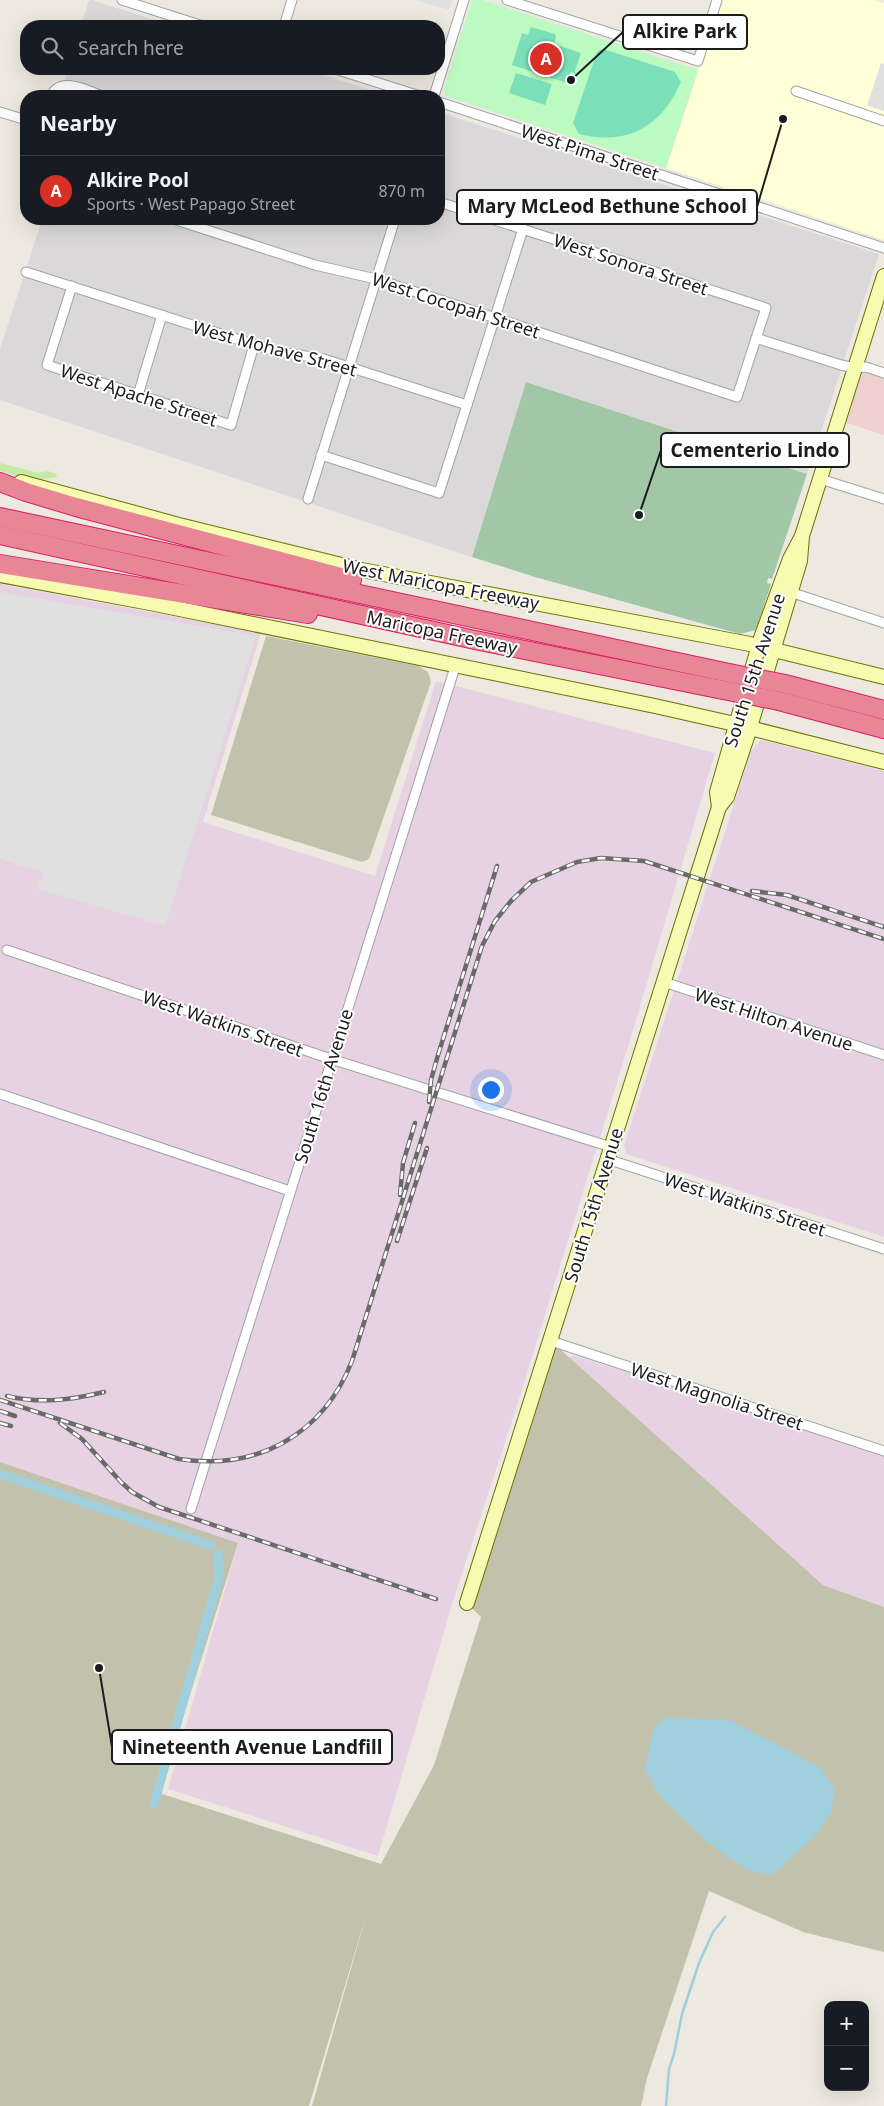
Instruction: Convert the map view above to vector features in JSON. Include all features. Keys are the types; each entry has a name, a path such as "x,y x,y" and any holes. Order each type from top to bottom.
{"highway":[{"path":"0,480 26,492 76,507 416,598 434,609"},
{"name":"Maricopa Freeway","path":"0,517 729,673 884,729"},
{"name":"Maricopa Freeway","path":"0,535 406,625 724,690 782,693 884,710"},
{"path":"0,564 365,623 406,625"}],"main road":[{"name":"South 15th Avenue","path":"467,1603 720,807 727,797 750,729 774,650 790,559 802,536 884,276"},
{"name":"West Maricopa Freeway","path":"0,480 21,482 171,523 362,570 758,646 884,677"},
{"path":"0,575 150,602 456,664 736,724 884,762"},
{"name":"South 15th Avenue","path":"720,807 717,792 758,646 785,591"}],"street":[{"path":"122,0 184,20"},
{"path":"286,20 292,0"},
{"path":"445,61 464,0"},
{"path":"507,0 698,61 717,0"},
{"path":"355,75 401,90"},
{"path":"436,90 441,75"},
{"path":"55,90 62,85 84,90"},
{"path":"796,91 884,121"},
{"name":"West Pima Street","path":"445,104 884,248"},
{"path":"0,112 20,118"},
{"name":"West Sonora Street","path":"445,204 766,308 756,338"},
{"name":"West Cocopah Street","path":"191,225 316,265 376,279 494,316 737,397 756,338"},
{"path":"308,499 393,225"},
{"path":"321,455 439,493 523,229"},
{"name":"West Mohave Street","path":"26,272 254,345 285,354 324,359 467,405"},
{"name":"West Apache Street","path":"72,286 47,365 138,395 231,425 254,345"},
{"path":"138,395 162,315"},
{"path":"756,338 855,368 866,367 884,373"},
{"path":"820,478 884,499"},
{"path":"785,591 884,623"},
{"name":"South 16th Avenue","path":"191,1509 456,664"},
{"name":"West Watkins Street","path":"7,950 609,1153 884,1249"},
{"name":"West Hilton Avenue","path":"664,982 884,1055"},
{"path":"0,1094 290,1191"},
{"name":"West Magnolia Street","path":"551,1341 884,1451"}],"shaded area":[{"path":"89,0 92,0 154,20 83,20"},
{"path":"416,0 452,0 449,10"},
{"path":"722,0 873,0 884,3 884,240 666,168"},
{"path":"881,63 884,64 884,111 867,106"},
{"path":"66,75 324,75 371,90 61,90"},
{"path":"445,114 879,254 807,474 527,382 472,557 0,400 0,349 40,226 38,225 445,225"},
{"path":"868,370 884,375 884,435 841,421 858,371"},
{"path":"526,382 807,474 772,579 768,578 767,583 771,584 756,630 740,634 535,577 472,557"},
{"path":"0,584 261,633 203,822 375,876 436,681 715,753 634,1027 515,1412 453,1601 378,1856 168,1789 238,1543 0,1462"},
{"path":"0,592 256,636 165,926 38,889 43,872 0,859"},
{"path":"266,636 418,666 428,672 431,682 369,859 362,862 211,815"},
{"path":"761,740 884,771 884,1237 626,1154 624,1146 751,751"},
{"path":"551,1341 823,1585 884,1607 884,1952 803,1932 709,1891 647,2078 641,2106 312,2106 367,1912 309,2106 0,2106 0,1462 238,1543 159,1793 381,1864 434,1765 481,1617 467,1603"},
{"path":"572,1355 884,1455 884,1607 823,1585 569,1358"}],"green space":[{"path":"472,0 482,0 698,70 666,168 446,96 444,89"},
{"path":"531,27 555,34 554,44 581,53 575,71 576,74 571,72 567,83 512,65 522,33 528,35"},
{"path":"603,49 675,72 681,82 673,98 653,121 627,135 596,137 579,134 573,123 597,52"},
{"path":"516,73 552,84 545,105 509,93"},
{"path":"0,463 39,473 48,471 56,474 57,477 34,481 0,471"}],"water":[{"path":"665,1718 729,1720 820,1768 835,1789 831,1813 815,1836 772,1875 747,1870 706,1841 658,1794 645,1769 654,1727"}],"waterway":[{"path":"0,1474 210,1545"},
{"path":"154,1804 219,1577 218,1553"},
{"path":"666,2106 669,2069 682,2014 699,1963 713,1932 725,1917"}],"railway":[{"path":"0,1400 179,1459 208,1461 235,1459 260,1453 284,1442 305,1428 324,1409 339,1387 352,1361 482,946 495,921 511,901 531,882 577,862 601,858 644,861 884,939"},
{"path":"429,1102 431,1080 438,1055 497,866"},
{"path":"752,891 787,895 884,927"},
{"path":"400,1195 403,1163 415,1123"},
{"path":"397,1241 427,1148"},
{"path":"7,1396 32,1400 56,1400 104,1392"},
{"path":"0,1411 15,1416"},
{"path":"0,1423 11,1426"},
{"path":"60,1423 82,1439 132,1492 159,1507 436,1599"}],"place":[{"name":"Alkire Pool","path":"546,59"},
{"name":"Alkire Park","path":"571,80"},
{"name":"Mary McLeod Bethune School","path":"783,119"},
{"name":"Cementerio Lindo","path":"639,515"},
{"name":"Nineteenth Avenue Landfill","path":"99,1668"}]}
